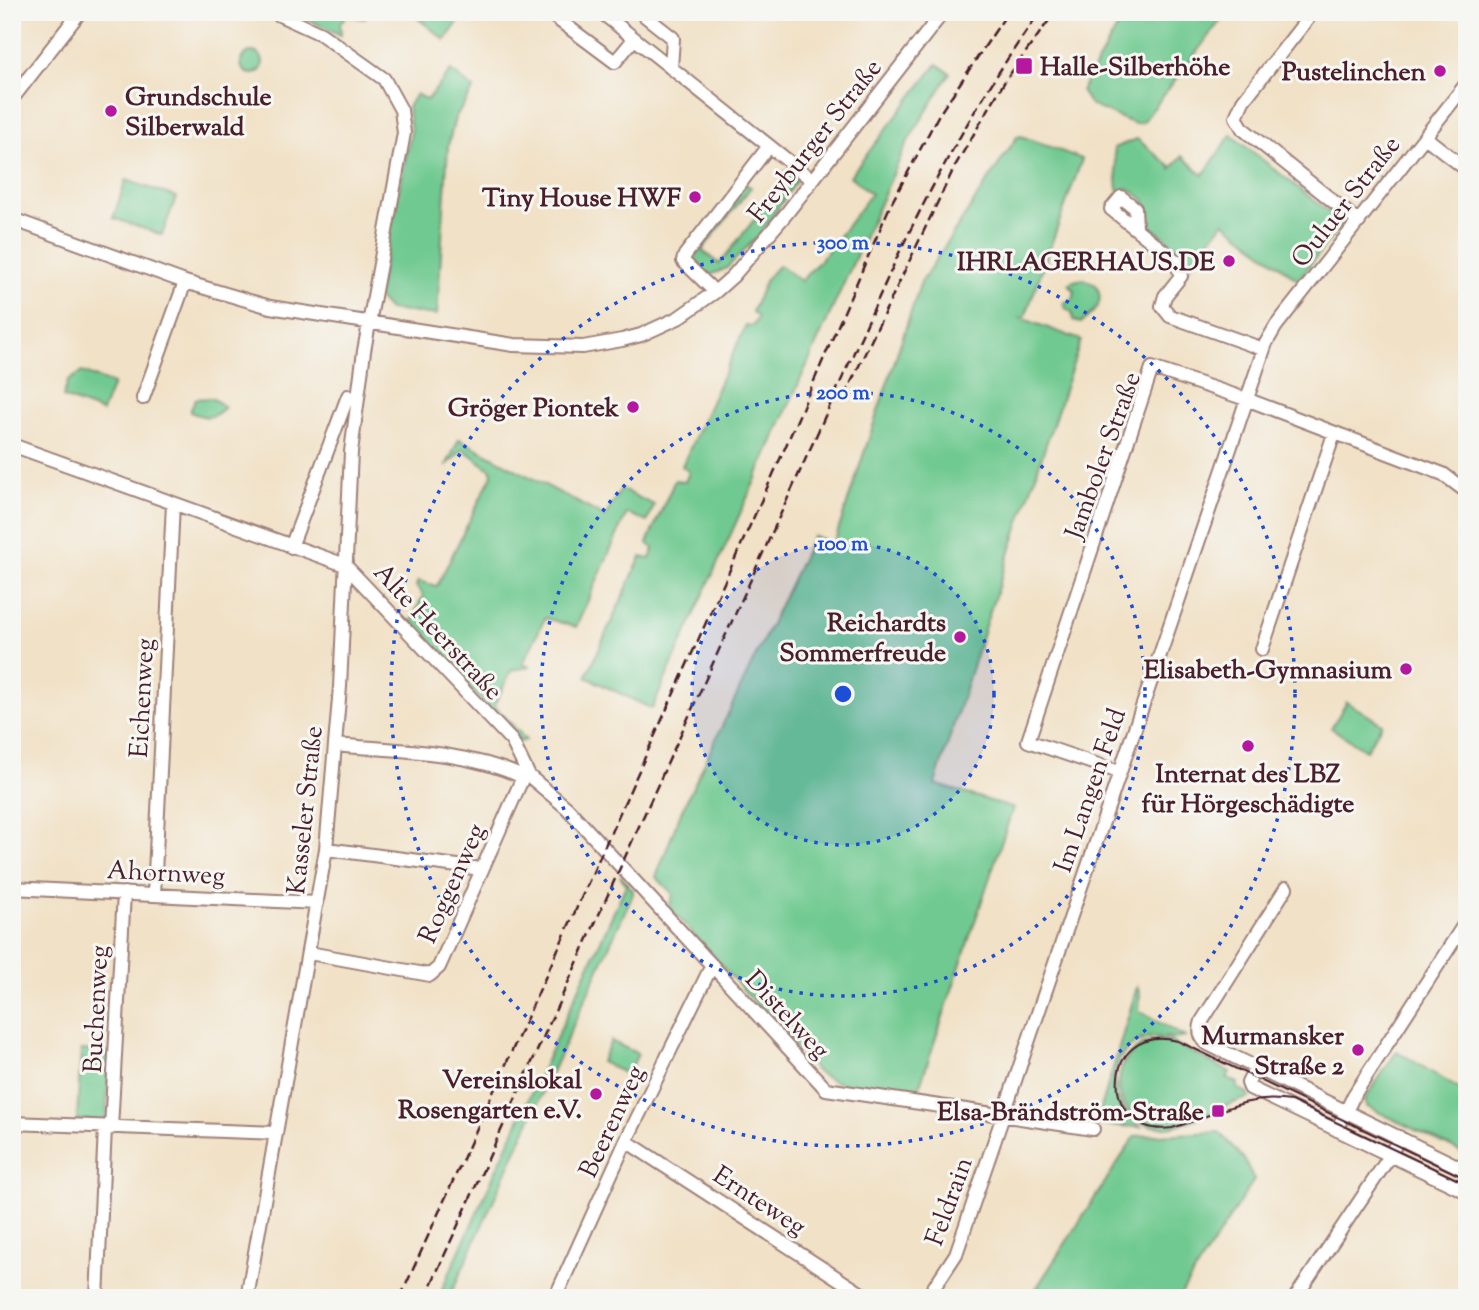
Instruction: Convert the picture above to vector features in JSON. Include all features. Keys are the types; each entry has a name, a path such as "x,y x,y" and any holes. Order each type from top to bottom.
{"street":[{"path":"12,99 80,12"},
{"name":"Kasseler Straße","path":"247,1298 326,849 335,745 351,452 364,351 404,134 401,110 384,79 321,34 273,12"},
{"path":"548,12 615,62 634,39"},
{"path":"601,12 813,180"},
{"path":"640,12 673,38 671,68"},
{"name":"Freyburger Straße","path":"12,219 185,282 270,307 499,344 555,348 583,347 622,340 659,328 678,318 715,292 759,248 943,12"},
{"path":"1313,12 1243,101 1236,117 1243,129 1359,222"},
{"name":"Ouluer Straße","path":"1245,400 1263,349 1276,326 1467,83"},
{"path":"1425,137 1467,170"},
{"name":"Freyburger Straße","path":"715,292 683,261 685,255 769,146"},
{"path":"1136,228 1180,267 1181,276 1163,300 1162,306 1170,316 1263,349"},
{"path":"142,398 185,282"},
{"name":"Jamboler Straße","path":"1119,772 1028,741 1152,368 1443,474 1467,492"},
{"path":"291,547 348,396"},
{"name":"Im Langen Feld","path":"1003,1116 1245,400"},
{"path":"1262,649 1335,433"},
{"name":"Alte Heerstraße","path":"12,445 345,565 512,741 526,777"},
{"name":"Eichenweg","path":"154,894 173,504"},
{"path":"335,745 447,754 526,777"},
{"name":"Roggenweg","path":"309,953 430,975 439,967 481,869 526,777"},
{"name":"Distelweg","path":"526,777 567,808 826,1089 1093,1129"},
{"path":"326,849 481,869"},
{"name":"Ahornweg","path":"12,888 317,903"},
{"path":"1286,888 1202,1021 1202,1038 1208,1044 1467,1171"},
{"name":"Buchenweg","path":"97,1298 124,893"},
{"path":"1337,1130 1382,1050 1467,920"},
{"name":"Beerenweg","path":"555,1298 626,1141 712,965"},
{"path":"1255,1067 1248,1083 1250,1088 1467,1192"},
{"name":"Feldrain","path":"927,1298 956,1254 1003,1116"},
{"path":"12,1123 276,1133"},
{"path":"1295,1298 1390,1156 1399,1137"},
{"name":"Ernteweg","path":"626,1141 868,1298"}],"green space":[{"path":"293,12 370,12 364,19 347,15 340,23 341,35"},
{"path":"410,12 466,12 445,40"},
{"path":"1126,12 1227,12 1143,122 1135,124 1090,105 1081,91"},
{"path":"248,52 256,52 263,59 263,67 256,74 248,74 241,67 241,59"},
{"path":"937,64 950,73 907,143 652,709 586,677 641,557 650,559 654,548 647,543 675,480 685,482 689,472 682,466 746,325 753,326 758,317 752,312 766,279 779,265 801,281 823,257 871,194 850,176"},
{"path":"451,71 474,89 455,118 448,146 437,315 389,310 377,297 411,132 408,107 416,94 427,100"},
{"path":"1231,135 1343,223 1298,280 1224,222 1188,268 1180,262 1185,254 1149,225 1143,229 1143,223 1150,222 1149,208 1142,208 1146,201 1128,188 1123,193 1118,189 1114,148 1137,139 1171,169 1182,156 1203,175"},
{"path":"1021,136 1082,159 1025,317 1021,318 1081,340 935,784 1013,808 916,1097 852,1087 817,1072 669,907 673,894 656,877 681,812 813,536 834,543 921,282 1017,137"},
{"path":"789,169 798,179 760,234 727,268 708,276 693,264 691,256 745,184 751,187 702,250 719,264 785,181 779,176"},
{"path":"126,180 176,197 162,235 113,218"},
{"path":"1084,279 1096,285 1100,297 1097,307 1081,323 1073,320 1072,312 1064,307 1064,303 1073,299 1075,291 1069,284"},
{"path":"82,372 113,384 102,412 63,397 68,381"},
{"path":"212,398 225,407 212,416 190,412 195,399"},
{"path":"459,439 605,517 621,489 654,505 647,522 627,513 576,627 545,618 523,664 530,667 512,670 494,705 526,740 519,742 411,624 423,595 416,586 418,581 437,586 492,475 491,470 463,449 446,466"},
{"path":"1347,702 1382,724 1366,750 1331,728"},
{"path":"620,875 633,890 633,894 449,1298 438,1298 626,885"},
{"path":"1137,987 1140,993 1139,1011 1185,1037 1148,1038 1129,1048 1121,1058 1116,1070 1117,1095 1123,1108 1142,1127 1096,1125"},
{"path":"1162,1040 1170,1041 1230,1072 1227,1078 1238,1083 1237,1088 1247,1093 1249,1098 1172,1126 1145,1123 1131,1114 1123,1101 1119,1086 1121,1070 1129,1056 1142,1046"},
{"path":"611,1041 638,1054 628,1075 601,1062"},
{"path":"81,1050 110,1052 106,1121 77,1120"},
{"path":"1397,1051 1467,1094 1467,1155 1366,1106 1365,1099"},
{"path":"1219,1132 1244,1159 1254,1180 1178,1298 1030,1298 1135,1136"}],"tram line":[{"path":"1467,1179 1178,1041 1152,1039 1133,1048 1122,1063 1118,1081 1121,1100 1131,1116 1148,1127 1172,1128 1230,1107 1259,1100 1291,1101 1467,1184"}],"railway":[{"path":"400,1298 781,457 890,206 938,116 1008,12"},
{"path":"425,1298 899,253 964,130 1000,70 1040,12"},
{"path":"844,397 955,166 1005,81 1055,12"}],"place":[{"name":"Halle-Silberhöhe","path":"1024,66"},
{"name":"Pustelinchen","path":"1440,71"},
{"name":"Grundschule Silberwald","path":"111,111"},
{"name":"Tiny House HWF","path":"695,197"},
{"name":"IHRLAGERHAUS.DE","path":"1229,261"},
{"name":"Gröger Piontek","path":"633,407"},
{"name":"Reichardts Sommerfreude","path":"960,637"},
{"name":"Elisabeth-Gymnasium","path":"1406,669"},
{"name":"Internat des LBZ für Hörgeschädigte","path":"1248,746"},
{"name":"Murmansker Straße 2","path":"1358,1050"},
{"name":"Vereinslokal Rosengarten e.V.","path":"596,1094"},
{"name":"Elsa-Brändström-Straße","path":"1218,1111"}]}
